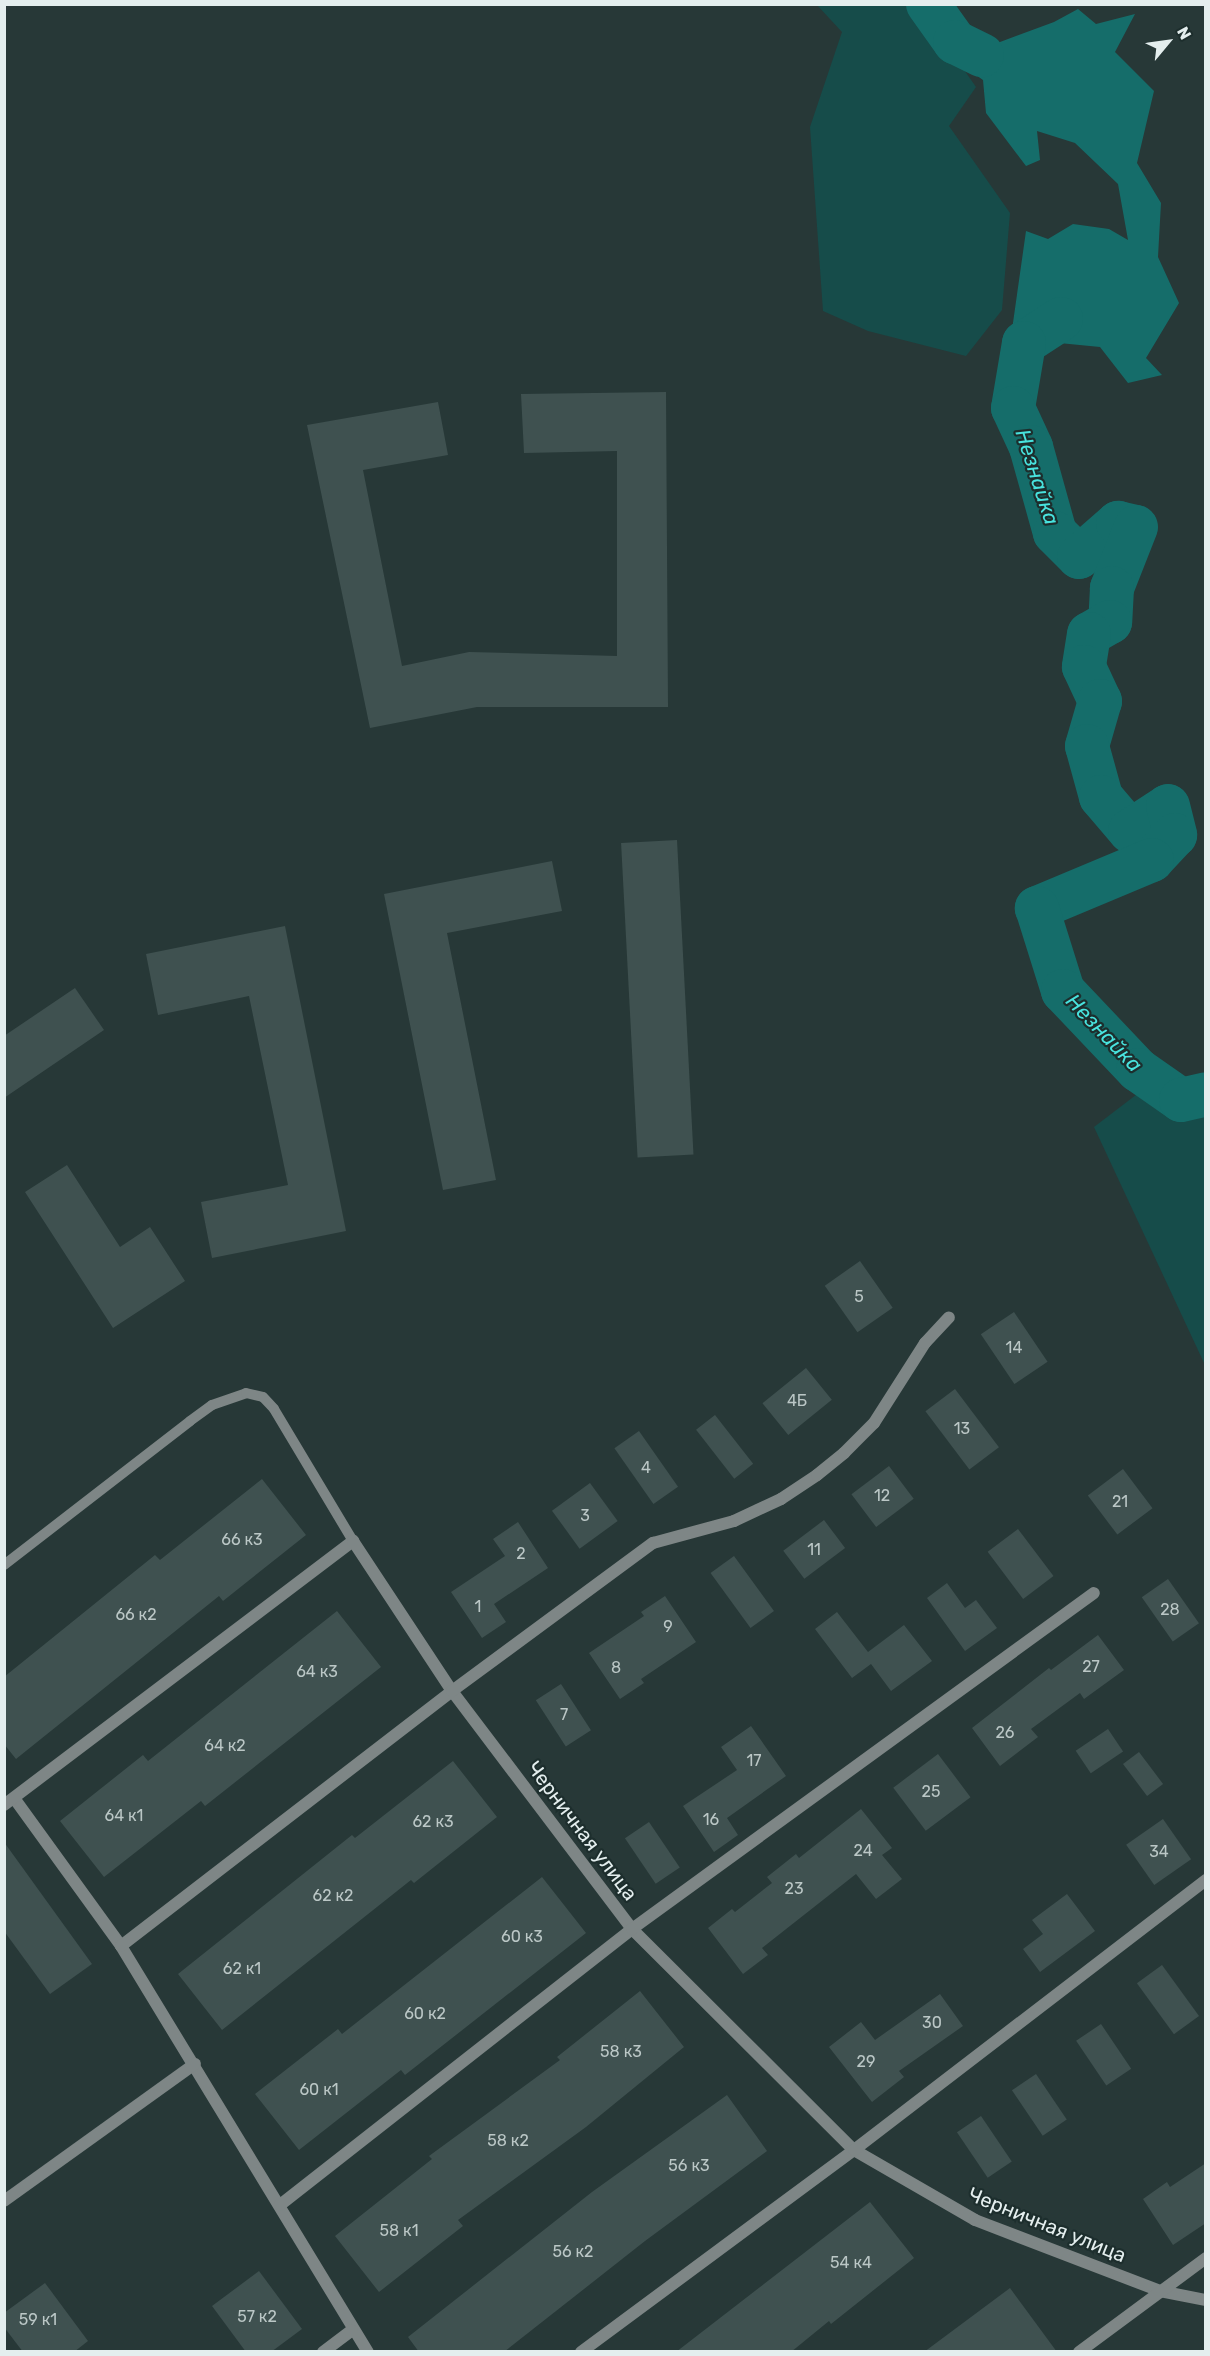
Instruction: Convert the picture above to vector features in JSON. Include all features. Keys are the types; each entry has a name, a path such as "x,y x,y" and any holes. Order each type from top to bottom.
{"street":[{"path":"121,1946 452,1691 653,1543 734,1521 781,1499 817,1475 844,1453 874,1423 925,1343 950,1317"},
{"path":"353,1541 9,1802 121,1946 280,2205 352,2330 368,2352"},
{"name":"Черничная улица","path":"353,1541 452,1691 632,1929 854,2150 975,2220 1160,2291 1206,2300"},
{"path":"280,2205 632,1929 1094,1593"},
{"path":"581,2352 854,2150 1206,1880"},
{"path":"4,2201 195,2064"},
{"path":"1079,2352 1206,2258"},
{"path":"323,2352 352,2330"}],"lane":[{"path":"4,1565 190,1421 212,1406 246,1393 262,1397 274,1409 353,1541"}],"shaded area":[{"path":"817,5 919,5 976,87 949,126 1010,213 1002,310 966,356 868,331 823,311 810,127 842,32"},
{"path":"1078,9 1096,24 1135,14 1115,52 1154,91 1137,163 1161,203 1158,257 1179,303 1146,358 1162,375 1128,383 1100,347 1049,342 1021,357 1009,351 1026,231 1048,239 1073,224 1109,229 1128,240 1118,184 1075,143 1037,131 1040,160 1026,166 986,113 983,80 959,63 932,23 944,11 992,45 1054,22"},
{"path":"1170,1069 1205,1095 1205,1365 1094,1127"}],"building":[{"path":"666,392 668,707 477,707 370,728 307,425 438,402 448,455 363,470 402,666 469,652 617,656 617,451 524,453 521,394"},
{"path":"677,840 693,1155 638,1157 621,843"},
{"path":"552,861 562,911 447,933 496,1180 443,1190 384,894"},
{"path":"285,926 346,1231 212,1258 201,1202 288,1185 249,996 158,1015 146,954"},
{"path":"75,988 104,1030 4,1098 4,1036"},
{"path":"67,1165 120,1247 150,1227 185,1281 113,1328 25,1192"},
{"path":"860,1261 893,1308 857,1332 825,1286"},
{"path":"1014,1312 1048,1362 1014,1384 981,1334"},
{"path":"806,1368 832,1400 788,1435 762,1403"},
{"path":"955,1389 999,1447 969,1470 925,1411"},
{"path":"715,1415 753,1464 734,1479 696,1430"},
{"path":"639,1431 678,1487 653,1504 614,1448"},
{"path":"889,1466 914,1499 876,1527 851,1494"},
{"path":"1123,1469 1152,1508 1117,1535 1088,1495"},
{"path":"262,1479 306,1535 223,1601 219,1596 16,1759 4,1744 4,1677 155,1555 160,1560"},
{"path":"590,1483 618,1521 580,1549 552,1511"},
{"path":"824,1520 845,1548 804,1579 783,1551"},
{"path":"518,1522 548,1568 494,1604 506,1622 482,1638 451,1592 505,1556 493,1539"},
{"path":"1018,1529 1054,1576 1023,1599 988,1552"},
{"path":"734,1556 774,1611 751,1628 711,1573"},
{"path":"1168,1579 1199,1623 1173,1642 1142,1597"},
{"path":"947,1583 965,1608 976,1600 997,1628 965,1651 927,1598"},
{"path":"665,1596 696,1642 641,1679 644,1683 620,1699 589,1653 644,1616 641,1612"},
{"path":"337,1611 381,1667 205,1806 201,1801 104,1877 60,1821 143,1755 148,1761"},
{"path":"837,1612 868,1652 904,1625 932,1661 891,1691 871,1664 852,1678 815,1629"},
{"path":"1098,1635 1124,1670 1084,1699 1080,1693 1031,1729 1038,1737 1000,1766 972,1728 1049,1668 1051,1670"},
{"path":"561,1684 591,1730 566,1746 536,1700"},
{"path":"751,1726 786,1776 727,1818 738,1835 714,1852 683,1806 737,1770 721,1747"},
{"path":"1108,1729 1123,1751 1091,1773 1076,1751"},
{"path":"1139,1752 1163,1784 1147,1796 1123,1764"},
{"path":"938,1754 970,1797 926,1831 893,1788"},
{"path":"453,1761 497,1817 414,1883 411,1880 222,2030 178,1974 352,1835 355,1838"},
{"path":"861,1809 892,1848 882,1855 902,1879 876,1899 856,1874 762,1948 768,1955 743,1974 708,1928 732,1909 735,1912 772,1883 767,1877 796,1854 799,1858"},
{"path":"1163,1819 1191,1859 1154,1885 1126,1845"},
{"path":"649,1822 680,1868 656,1884 625,1838"},
{"path":"4,1842 92,1964 50,1994 4,1931"},
{"path":"542,1877 586,1933 405,2075 401,2070 299,2150 255,2094 338,2029 342,2034"},
{"path":"1067,1894 1095,1931 1040,1972 1023,1949 1043,1934 1032,1920"},
{"path":"1162,1965 1199,2016 1174,2034 1137,1983"},
{"path":"640,1991 684,2047 586,2127 458,2220 463,2226 379,2292 335,2236 432,2159 429,2156 560,2060 557,2057"},
{"path":"940,1994 963,2026 899,2071 904,2077 872,2102 829,2047 861,2022 875,2040"},
{"path":"1101,2024 1131,2069 1106,2086 1076,2041"},
{"path":"1036,2074 1067,2120 1043,2136 1012,2090"},
{"path":"727,2095 767,2151 645,2241 504,2352 419,2352 408,2337 592,2192"},
{"path":"981,2116 1012,2162 988,2178 957,2132"},
{"path":"1206,2163 1206,2223 1173,2245 1143,2199 1167,2182 1170,2187"},
{"path":"870,2202 914,2258 831,2324 829,2321 791,2352 676,2352"},
{"path":"259,2271 302,2329 271,2352 246,2352 212,2306"},
{"path":"45,2283 88,2341 74,2352 23,2352 4,2327 4,2313"},
{"path":"1010,2288 1057,2352 924,2352"}],"waterway":[{"name":"Незнайка","path":"928,4 955,42 982,55"},
{"name":"Незнайка","path":"1061,319 1024,343 1013,408 1031,447 1055,533 1079,557 1118,523 1136,527 1112,588 1110,622 1089,634 1084,667 1100,701 1087,746 1101,797 1130,831 1168,806 1175,835 1152,860 1037,908 1063,991 1138,1070 1181,1100 1206,1094"}]}
